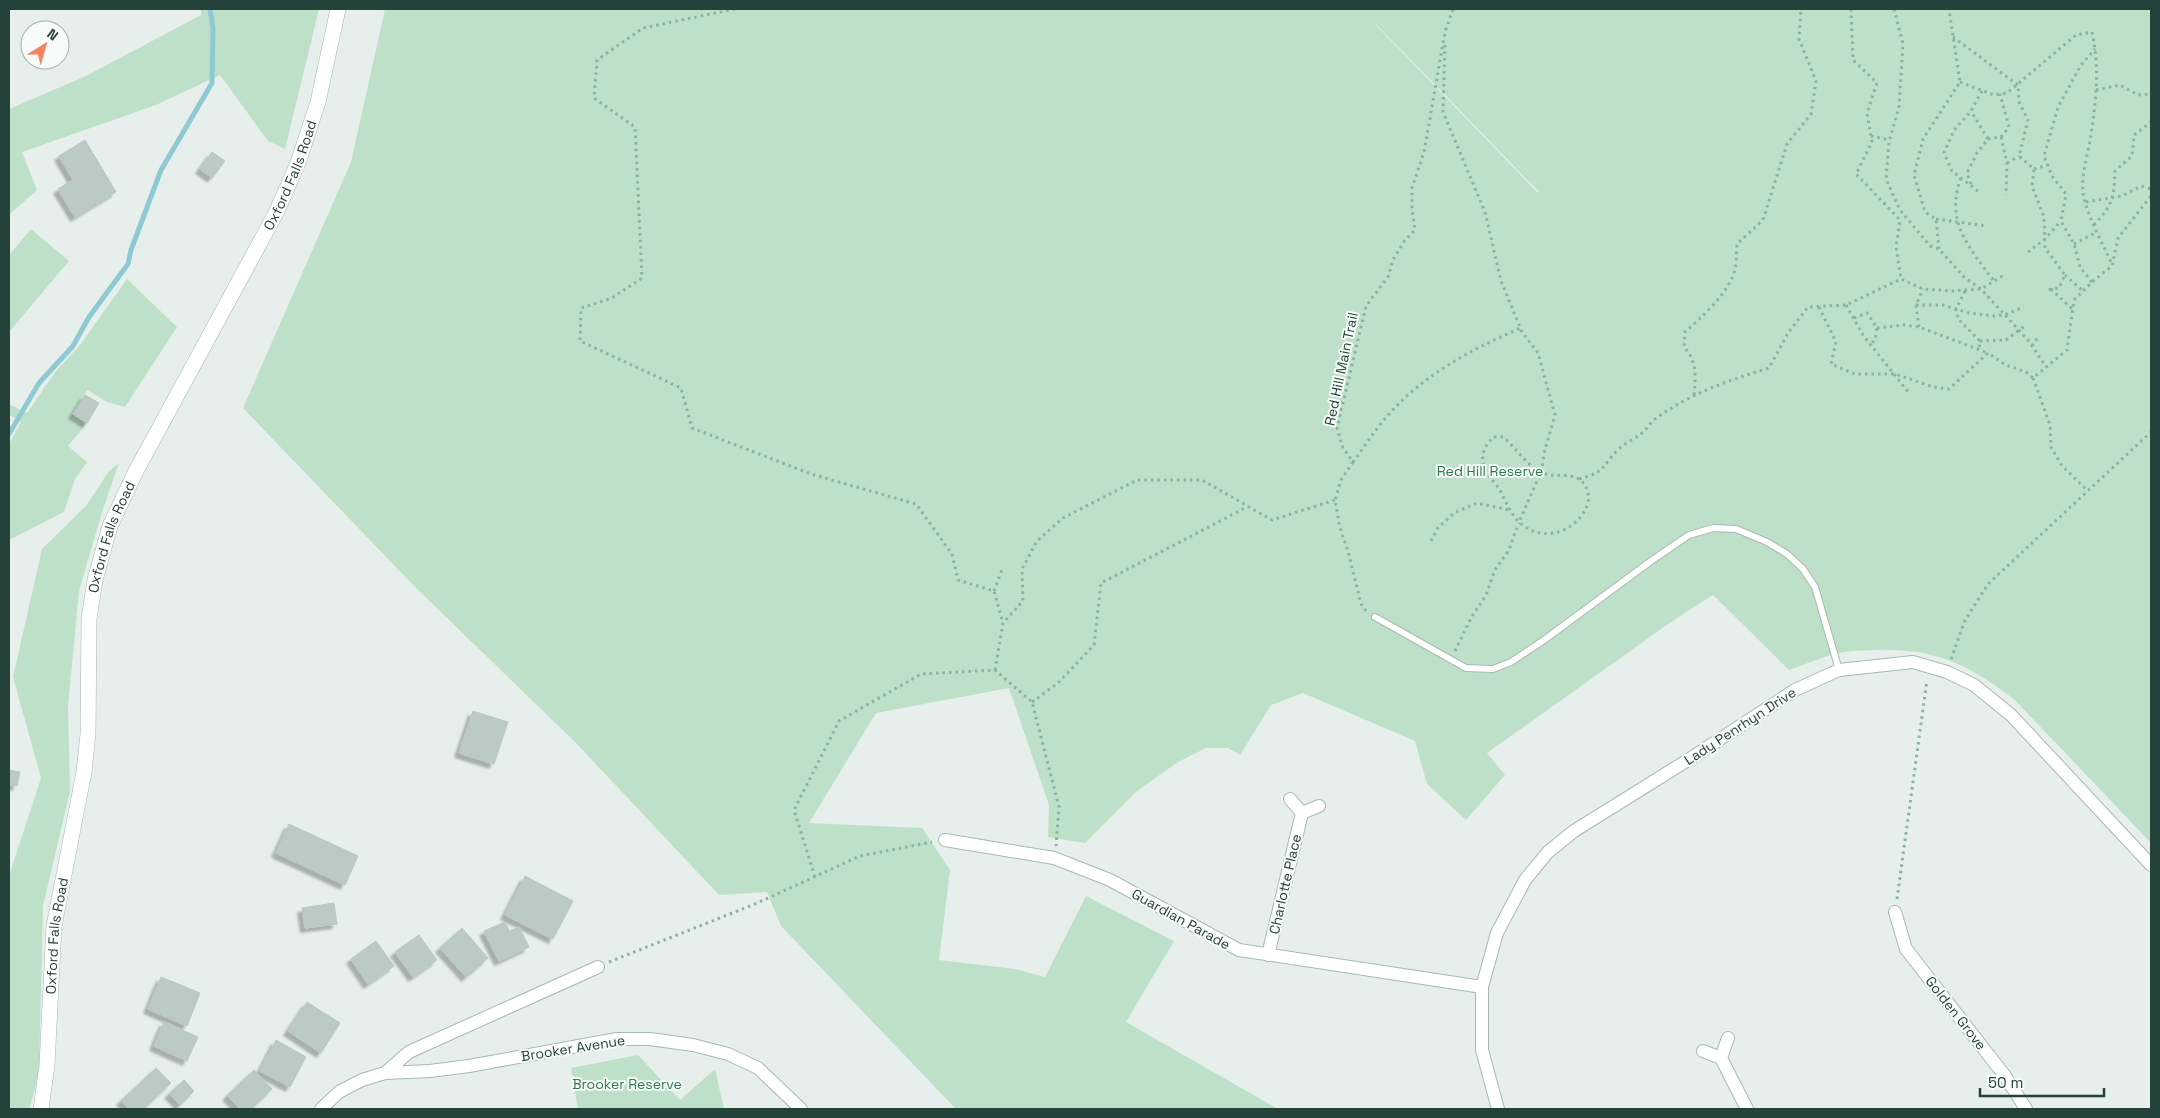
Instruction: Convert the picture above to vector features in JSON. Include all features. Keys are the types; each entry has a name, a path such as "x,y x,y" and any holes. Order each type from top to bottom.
{"street":[{"name":"Oxford Falls Road","path":"41,1109 47,1065 54,926 84,772 88,734 89,619 94,580 110,526 136,471 271,221 298,163 318,102 338,9"},
{"name":"Lady Penrhyn Drive","path":"1498,1109 1482,1050 1482,987 1497,933 1525,880 1548,852 1605,810 1688,760 1795,690 1838,670 1912,662 1947,672 1974,685 2011,715 2151,865"},
{"path":"1290,799 1302,813 1319,806"},
{"name":"Charlotte Place","path":"1268,955 1302,813"},
{"name":"Guardian Parade","path":"945,840 1054,858 1110,880 1239,950 1482,987"},
{"name":"Golden Grove","path":"1895,912 1906,948 2006,1076 2026,1109"},
{"name":"Brooker Avenue","path":"385,1073 409,1052 598,967"},
{"path":"1721,1058 1728,1038"},
{"name":"Brooker Avenue","path":"321,1109 339,1092 362,1080 385,1073 430,1071 469,1066 617,1039 650,1039 702,1047 728,1054 758,1068 801,1109"},
{"path":"1703,1051 1721,1058 1748,1109"}],"lane":[{"path":"1375,617 1466,668 1493,669 1511,662 1544,640 1689,535 1713,528 1736,528 1767,542 1787,554 1803,569 1815,587 1838,670"}],"path":[{"path":"735,9 643,28 597,60 594,98 635,126 642,278 612,298 581,308 580,341 680,388 692,428 810,474 916,504 952,554 958,580 994,591"},
{"name":"Red Hill Main Trail","path":"1353,462 1343,448 1338,428 1366,306 1388,277 1393,260 1405,240 1415,230 1412,210 1412,188 1424,152 1445,32 1453,9"},
{"path":"1694,395 1696,373 1692,355 1684,347 1685,332 1700,319 1731,280 1736,268 1738,244 1763,220 1787,144 1811,114 1816,81 1799,39 1801,9"},
{"path":"1851,9 1853,60 1877,83 1867,113 1872,142 1856,174 1900,220"},
{"path":"1894,9 1903,44 1899,107 1890,140 1886,178 1900,210 1907,219 1930,246 1939,249 1964,277 1981,289 2032,346 2046,367"},
{"path":"1949,9 1960,82 1923,139 1914,175 1925,212 1936,219 1987,226"},
{"path":"1445,32 1443,112 1485,212 1501,281 1521,328 1538,353 1555,415 1545,449 1541,472 1509,550 1495,570 1486,595 1470,618 1450,660"},
{"path":"1960,82 1994,95 2007,93 2076,35 2092,32 2096,49 2096,90 2084,170 2083,194 2094,226 2112,266"},
{"path":"1953,37 2018,85"},
{"path":"2028,252 2045,239 2061,221 2066,194 2052,176 2044,156 2058,107 2081,64 2096,49"},
{"path":"2007,163 2019,156 2028,120 2019,102 2018,85"},
{"path":"2096,90 2120,85 2138,95 2151,94"},
{"path":"1978,192 1952,171 1944,153 1954,130 1971,111 1982,90"},
{"path":"1972,186 1967,173 1977,153 1988,139 2001,137 2009,127 2000,94"},
{"path":"1971,111 1988,139"},
{"path":"2094,226 2108,210 2114,197 2115,172 2132,156 2134,135 2151,122"},
{"path":"1872,136 1890,140"},
{"path":"2001,137 2007,163 2006,195"},
{"path":"2019,156 2034,169"},
{"path":"2034,169 2048,165"},
{"path":"2034,169 2032,186 2044,217 2046,248 2065,274 2083,291"},
{"path":"1961,178 1954,195 1959,223 1965,242 1994,281"},
{"path":"2086,202 2122,196 2141,186 2151,189"},
{"path":"2033,378 2067,350 2074,300 2112,266 2118,238 2151,196"},
{"path":"1900,220 1907,219"},
{"path":"1936,219 1939,249"},
{"path":"1900,220 1896,247 1901,279"},
{"path":"2061,221 2074,244 2080,267 2092,282"},
{"path":"2074,244 2097,232"},
{"path":"2065,274 2059,288 2049,290 2072,310"},
{"path":"1901,279 1923,289 1965,290 1981,289 2004,275"},
{"path":"1579,479 1587,491 1589,502 1585,512 1574,524 1560,532 1549,535 1535,532 1520,522 1510,511 1498,487 1486,474 1482,456 1484,446 1494,437 1503,437 1514,446 1521,458 1541,472 1579,479 1597,474 1605,468 1611,457 1621,446 1642,434 1653,420 1694,395 1770,368 1788,333 1808,307 1846,306 1901,279"},
{"path":"1919,327 1916,305 1923,289"},
{"path":"1965,290 1956,309 1958,319 1980,341 2006,340 2026,325"},
{"path":"1916,305 1943,305 1994,316 2004,315 2024,308"},
{"path":"1846,306 1871,344 1909,392"},
{"path":"1819,307 1836,342 1831,364 1855,374 1895,374 1933,387 1949,389 1988,353"},
{"path":"1854,318 1867,313 1877,328 1875,340 1871,344"},
{"path":"1877,328 1904,325 1919,327 1988,353 2006,365 2026,372 2033,378 2050,425 2050,447 2062,466 2088,490"},
{"path":"1375,617 1365,611 1361,604 1340,528 1335,500 1342,480 1390,412 1435,372 1476,347 1521,328"},
{"path":"2032,346 2038,337"},
{"path":"1979,350 1980,341"},
{"path":"1947,672 1965,620 1988,584 2151,432"},
{"path":"1003,623 1023,601 1022,569 1037,541 1064,518 1137,480 1202,480 1272,520 1335,500"},
{"path":"1431,541 1438,528 1454,513 1477,503 1510,511"},
{"path":"1032,702 1058,683 1094,645 1101,583 1247,506"},
{"path":"996,670 1003,623 994,591 1003,567"},
{"path":"1895,912 1929,667"},
{"path":"815,877 794,810 839,721 921,674 996,670 1032,702 1059,807 1054,858"},
{"path":"598,967 755,904 860,856 945,840"}],"green space":[{"path":"201,9 319,9 285,149 268,141 220,75 156,105 22,152 37,190 9,215 9,109 86,76 201,15"},
{"name":"Red Hill Reserve","path":"385,9 2151,9 2151,843 2015,700 1982,677 1966,668 1933,655 1896,650 1837,653 1789,670 1713,595 1671,622 1487,753 1505,775 1466,820 1427,784 1415,741 1303,693 1271,705 1240,755 1228,748 1206,748 1178,762 1137,791 1085,843 1048,837 1049,805 1009,688 876,713 809,823 922,828 950,870 939,960 1015,969 1045,977 1086,896 1174,941 1126,1022 1278,1109 956,1109 781,926 767,892 719,895 576,743 414,586 243,408 351,162","holes":["1375,23 1539,192 1538,193"]},
{"path":"31,229 69,261 9,332 9,255"},
{"path":"127,279 177,327 125,407 107,402 87,390 74,414 87,423 68,446 87,462 75,479 64,512 9,540 9,444 21,422 9,415 9,404 27,413 56,371 80,345"},
{"path":"119,463 102,512 79,591 68,706 70,791 43,906 39,1074 29,1109 9,1109 9,876 41,778 13,677 42,549 86,506 109,471"},
{"name":"Brooker Reserve","path":"638,1055 680,1100 715,1069 724,1109 578,1109 571,1068"}],"building":[{"path":"85,140 116,192 75,217 58,189 73,180 59,156"},
{"path":"212,152 225,161 212,178 200,169"},
{"path":"85,395 99,403 87,423 73,414"},
{"path":"473,711 508,722 494,764 459,753"},
{"path":"9,770 20,772 17,786 9,785"},
{"path":"289,824 358,856 345,885 276,853"},
{"path":"525,876 573,901 553,939 505,915"},
{"path":"334,903 337,924 305,928 302,908"},
{"path":"505,922 509,931 519,927 529,947 499,961 484,931"},
{"path":"462,928 488,958 466,977 440,948"},
{"path":"419,935 437,960 413,977 395,952"},
{"path":"376,941 394,966 368,984 351,959"},
{"path":"161,977 200,993 187,1026 148,1009"},
{"path":"307,1002 340,1023 321,1053 288,1031"},
{"path":"164,1022 198,1037 187,1061 154,1046"},
{"path":"276,1040 306,1057 290,1087 260,1071"},
{"path":"156,1068 171,1083 143,1109 129,1109 121,1101"},
{"path":"254,1070 272,1089 251,1109 240,1109 227,1096"},
{"path":"184,1080 194,1091 180,1105 169,1094"}],"waterway":[{"path":"9,434 39,383 73,346 89,317 128,264 131,250 161,170 212,83 213,28 210,9"}]}
